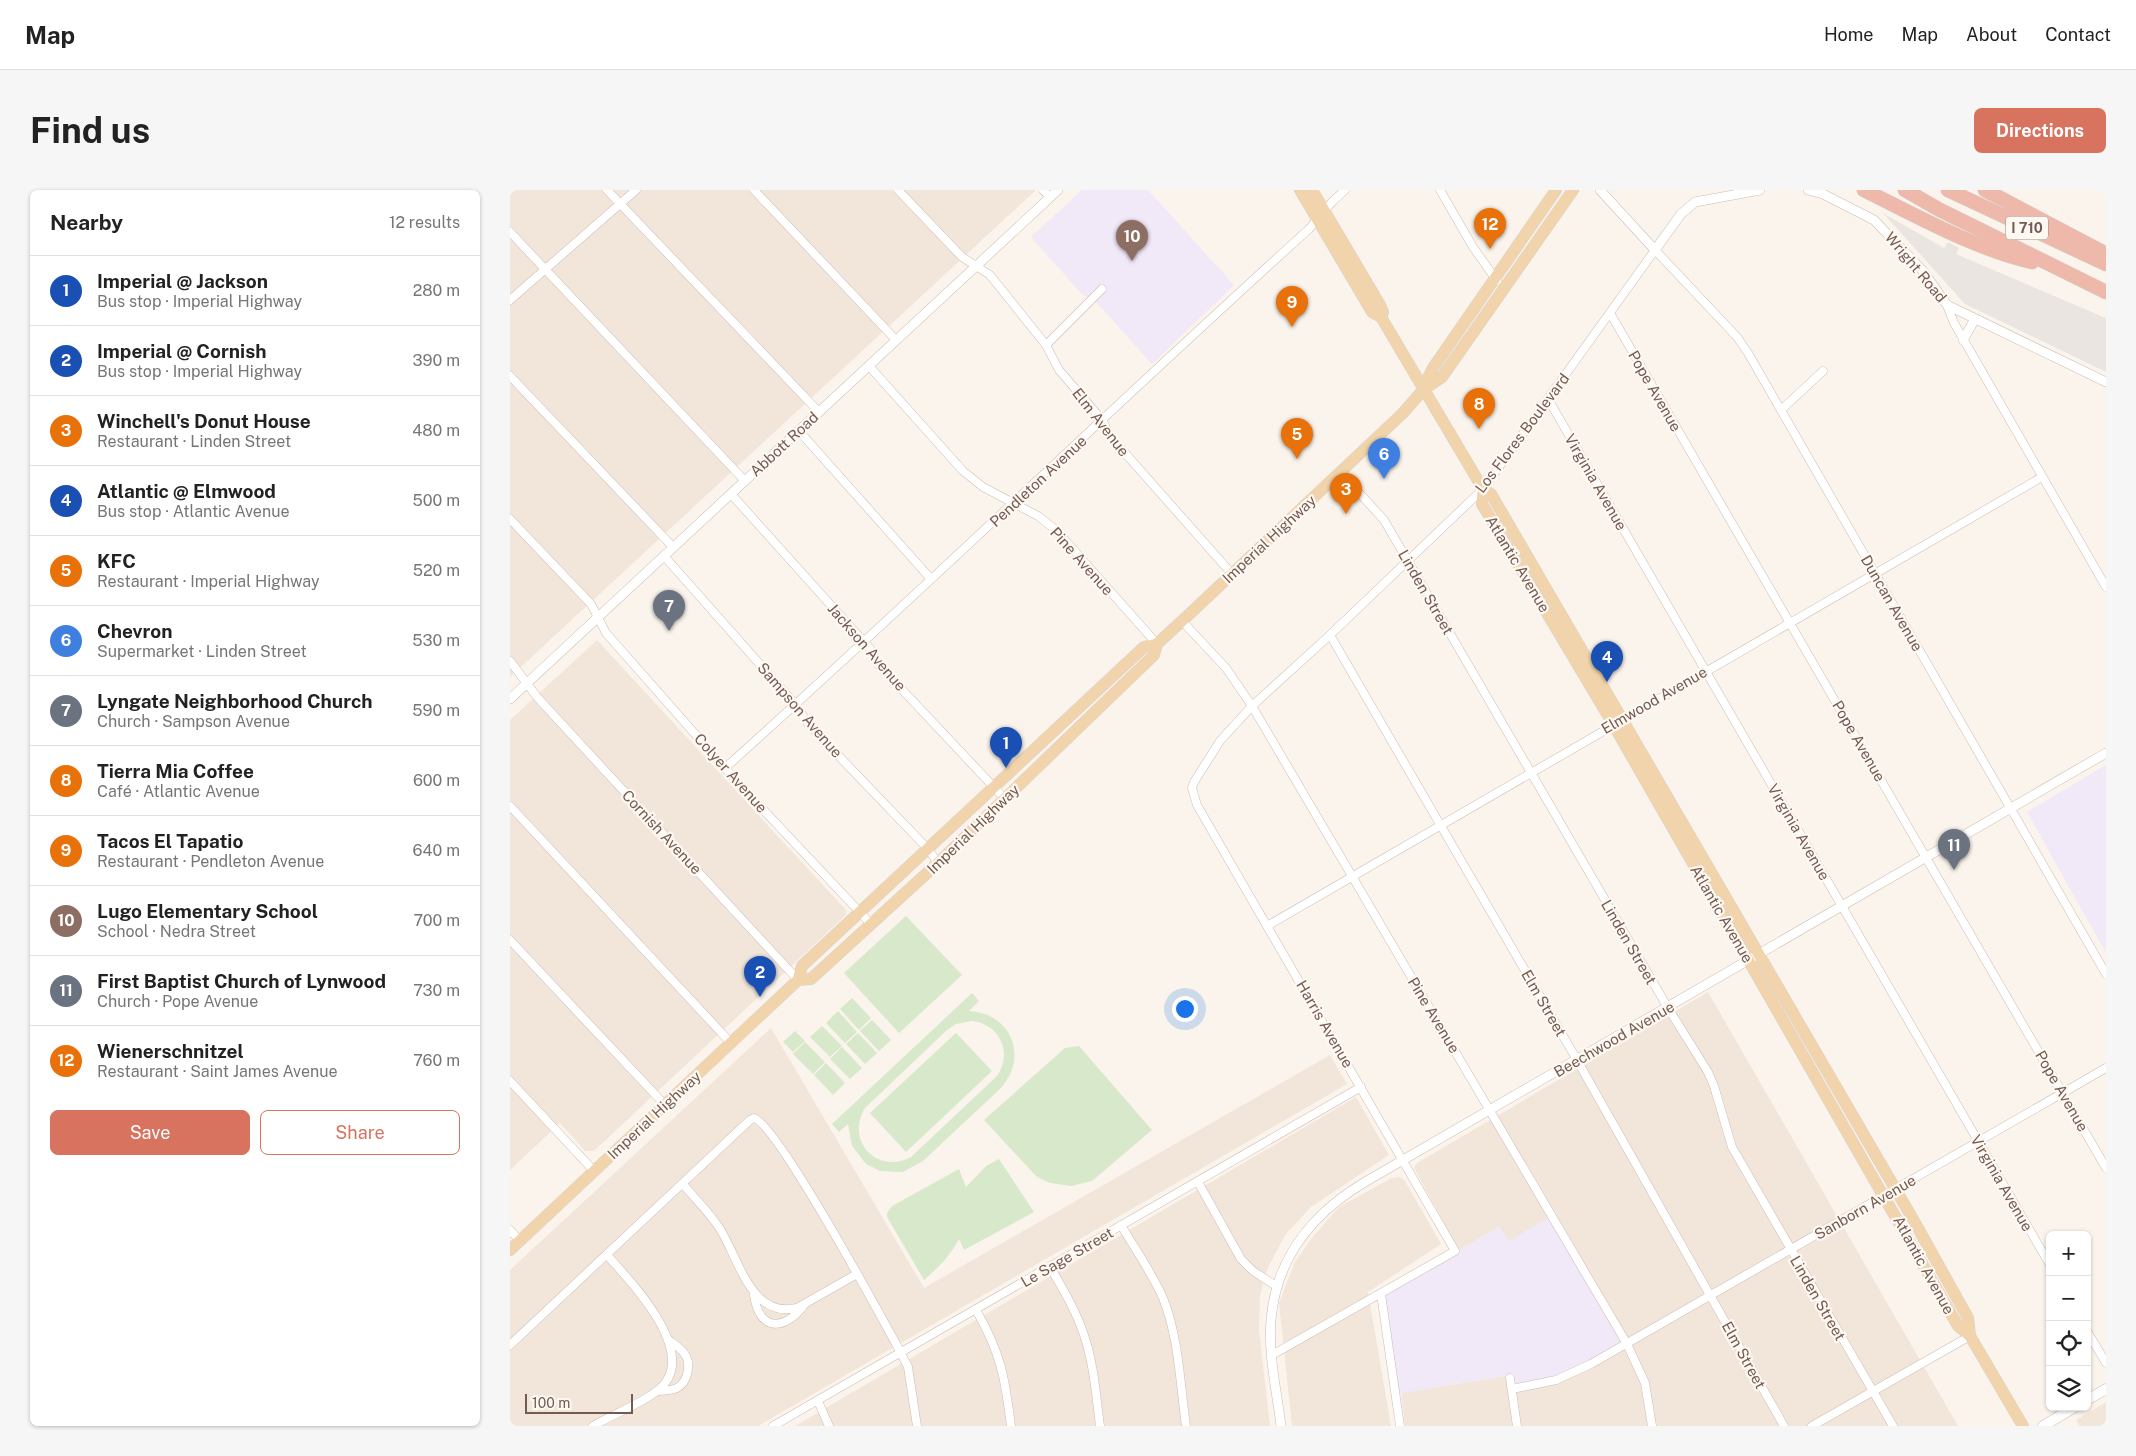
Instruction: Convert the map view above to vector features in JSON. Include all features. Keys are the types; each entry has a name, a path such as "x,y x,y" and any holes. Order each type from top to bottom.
{"highway":[{"path":"1864,190 1874,193 1918,217 2007,256 2057,268"},
{"name":"I 710","path":"1905,190 1940,210 2106,292"},
{"name":"I 710","path":"1948,190 2106,264"},
{"path":"1985,190 2106,254"}],"main road":[{"name":"Atlantic Avenue","path":"1300,190 1321,216 1380,305 1381,317 1482,489 1482,504 1618,722 1890,1193 1968,1318 1970,1336 2024,1426"},
{"name":"Atlantic Avenue","path":"1312,190 1321,216"},
{"name":"Imperial Highway","path":"1423,390 1432,368 1556,190"},
{"name":"Imperial Highway","path":"510,1250 798,980 802,966 1144,647 1157,644 1182,621 1403,413 1423,390 1442,377 1573,190"},
{"name":"Imperial Highway","path":"798,980 811,979 938,863 1154,655 1157,644"},
{"path":"2091,1398 2106,1389"},
{"path":"2043,1426 2068,1411"}],"street":[{"path":"607,190 819,412"},
{"path":"510,300 636,190"},
{"path":"754,190 896,340"},
{"name":"Elm Avenue","path":"898,190 962,257 990,275 1046,345 1059,370 1103,421 1109,435 1232,574"},
{"path":"1043,190 1050,198"},
{"name":"Abbott Road","path":"510,699 1058,190"},
{"name":"Pendleton Avenue","path":"726,767 865,643 931,579 1103,421 1321,216 1345,190"},
{"path":"1440,190 1494,278 1504,289"},
{"path":"1600,190 1655,250 1684,210 1695,202 1760,190"},
{"name":"Wright Road","path":"1808,190 1823,194 1874,220 1923,272 1947,305 2106,382"},
{"path":"510,232 745,481"},
{"name":"Los Flores Boulevard","path":"1193,798 1192,788 1197,775 1220,742 1252,706 1330,635 1482,489 1655,250"},
{"name":"Duncan Avenue","path":"1655,250 1736,337 1748,353 2106,974"},
{"path":"1046,345 1102,290"},
{"path":"1947,305 1963,340 2106,587"},
{"name":"Pope Avenue","path":"1610,314 2106,1168"},
{"path":"1963,340 1975,319"},
{"name":"Pine Avenue","path":"869,366 962,471 983,487 1038,516 1056,530 1157,644"},
{"path":"1780,410 1823,371"},
{"path":"510,376 673,547"},
{"name":"Virginia Avenue","path":"1548,399 2046,1258"},
{"path":"799,431 931,579"},
{"name":"Linden Street","path":"1340,472 1384,520 1668,1008 1708,1072 1718,1096 1732,1147 1892,1426"},
{"name":"Elmwood Avenue","path":"1267,926 1439,824 2042,477"},
{"name":"Jackson Avenue","path":"731,494 873,652 878,664 1005,799"},
{"name":"Colyer Avenue","path":"510,519 591,604 606,633 740,784 871,924"},
{"name":"Sampson Avenue","path":"664,556 796,705 809,725 928,849 938,863"},
{"name":"Pine Avenue","path":"1182,621 1226,668 1252,706 1628,1344 1645,1383 1652,1426"},
{"name":"Elm Street","path":"1330,635 1577,1060 1784,1426"},
{"name":"Cornish Avenue","path":"510,662 537,697 798,980"},
{"name":"Beechwood Avenue","path":"1281,1426 1272,1355 1271,1321 1276,1286 1290,1254 1300,1237 1324,1211 1345,1194 1403,1160 2106,753"},
{"name":"Harris Avenue","path":"1193,798 1455,1251 1381,1294"},
{"path":"510,806 731,1043"},
{"path":"510,940 665,1105"},
{"name":"Sanborn Avenue","path":"1512,1389 1566,1377 1628,1344 2106,1068"},
{"path":"510,1081 594,1171"},
{"name":"Le Sage Street","path":"773,1426 1361,1087"},
{"path":"510,1345 754,1118 760,1120 780,1144 857,1274 901,1353 908,1367 916,1426"},
{"path":"1198,1182 1241,1259 1257,1274 1276,1286"},
{"path":"683,1184 719,1228 760,1301 777,1309 788,1310 805,1304 857,1274"},
{"path":"1121,1225 1154,1281 1168,1313 1174,1339 1186,1426"},
{"path":"510,1230 520,1241"},
{"path":"607,1255 641,1293 669,1340 673,1355 672,1367 668,1379 658,1391"},
{"path":"1050,1267 1073,1307 1085,1336 1092,1366 1100,1426"},
{"path":"754,1293 760,1315 770,1322 780,1324 789,1322 805,1304"},
{"path":"1272,1355 1381,1294 1400,1426"},
{"path":"976,1310 988,1329 1000,1358 1011,1426"},
{"path":"1812,1426 1970,1336"},
{"path":"2091,1338 2106,1363"},
{"path":"593,1426 658,1391 677,1388 683,1383 688,1372 688,1362 685,1354 669,1340"},
{"path":"1510,1378 1517,1426"},
{"path":"818,1401 829,1426"}],"shaded area":[{"path":"510,190 1036,190 510,677"},
{"path":"1082,190 1148,190 1234,285 1152,364 1099,305 1081,293 1031,237"},
{"path":"1883,213 1944,248 1948,242 1959,248 1956,254 2106,318 2106,372 1965,304"},
{"path":"597,640 846,910 846,915 594,1151 585,1151 560,1123 510,1170 510,720"},
{"path":"2106,765 2106,953 2027,812"},
{"path":"1708,992 1958,1426 1405,1426 1401,1393 1511,1375 1509,1241 1499,1227 1459,1250 1414,1168 1417,1163"},
{"path":"771,1028 924,1288 1330,1055 1347,1084 758,1426 510,1426 510,1270"},
{"path":"1356,1097 1389,1155 1311,1207 1285,1235 1268,1268 1260,1295 1259,1330 1270,1426 795,1426"},
{"path":"1400,1177 1405,1181 1441,1244 1368,1292 1391,1426 1292,1426 1279,1303 1295,1262 1311,1239 1339,1207 1392,1178"},
{"path":"1551,1216 1626,1344 1575,1372 1513,1388 1510,1375 1397,1394 1382,1295 1499,1227 1509,1241"},
{"path":"2106,1402 2106,1426 2080,1426 2076,1420"}],"green space":[{"path":"906,916 962,975 899,1033 844,973"},
{"path":"972,993 979,1001 969,1011 996,1019 1011,1038 1014,1050 1014,1063 1009,1076 1001,1088 923,1161 903,1172 880,1171 866,1164 852,1146 848,1124 839,1132 832,1124","holes":["972,1021 982,1023 996,1034 1004,1049 1002,1067 997,1076 911,1157 887,1162 876,1158 868,1152 862,1143 859,1132 860,1120 865,1108 947,1030 956,1024"]},
{"path":"852,998 871,1018 859,1030 840,1009"},
{"path":"838,1011 857,1032 845,1043 826,1023"},
{"path":"872,1020 891,1040 879,1051 860,1031"},
{"path":"822,1026 842,1046 830,1057 810,1037"},
{"path":"795,1031 805,1041 793,1052 783,1042"},
{"path":"858,1033 877,1053 865,1064 846,1044"},
{"path":"956,1033 992,1071 906,1152 870,1113"},
{"path":"805,1042 825,1062 813,1074 793,1054"},
{"path":"1079,1046 1152,1130 1092,1181 1071,1186 1050,1183 1037,1177 984,1120 1065,1048"},
{"path":"842,1047 862,1068 850,1079 830,1059"},
{"path":"826,1063 845,1083 833,1095 814,1075"},
{"path":"999,1159 1034,1212 964,1250 959,1239 944,1261 924,1280 887,1217 887,1213 892,1206 959,1169 966,1187 986,1166"}],"place":[{"name":"Wienerschnitzel","path":"1490,249"},
{"name":"Lugo Elementary School","path":"1132,261"},
{"name":"Tacos El Tapatio","path":"1292,327"},
{"name":"Tierra Mia Coffee","path":"1479,429"},
{"name":"KFC","path":"1297,459"},
{"name":"Chevron","path":"1384,479"},
{"name":"Winchell's Donut House","path":"1346,514"},
{"name":"Lyngate Neighborhood Church","path":"669,631"},
{"name":"Atlantic @ Elmwood","path":"1607,682"},
{"name":"Imperial @ Jackson","path":"1006,768"},
{"name":"First Baptist Church of Lynwood","path":"1954,870"},
{"name":"Imperial @ Cornish","path":"760,997"}]}
